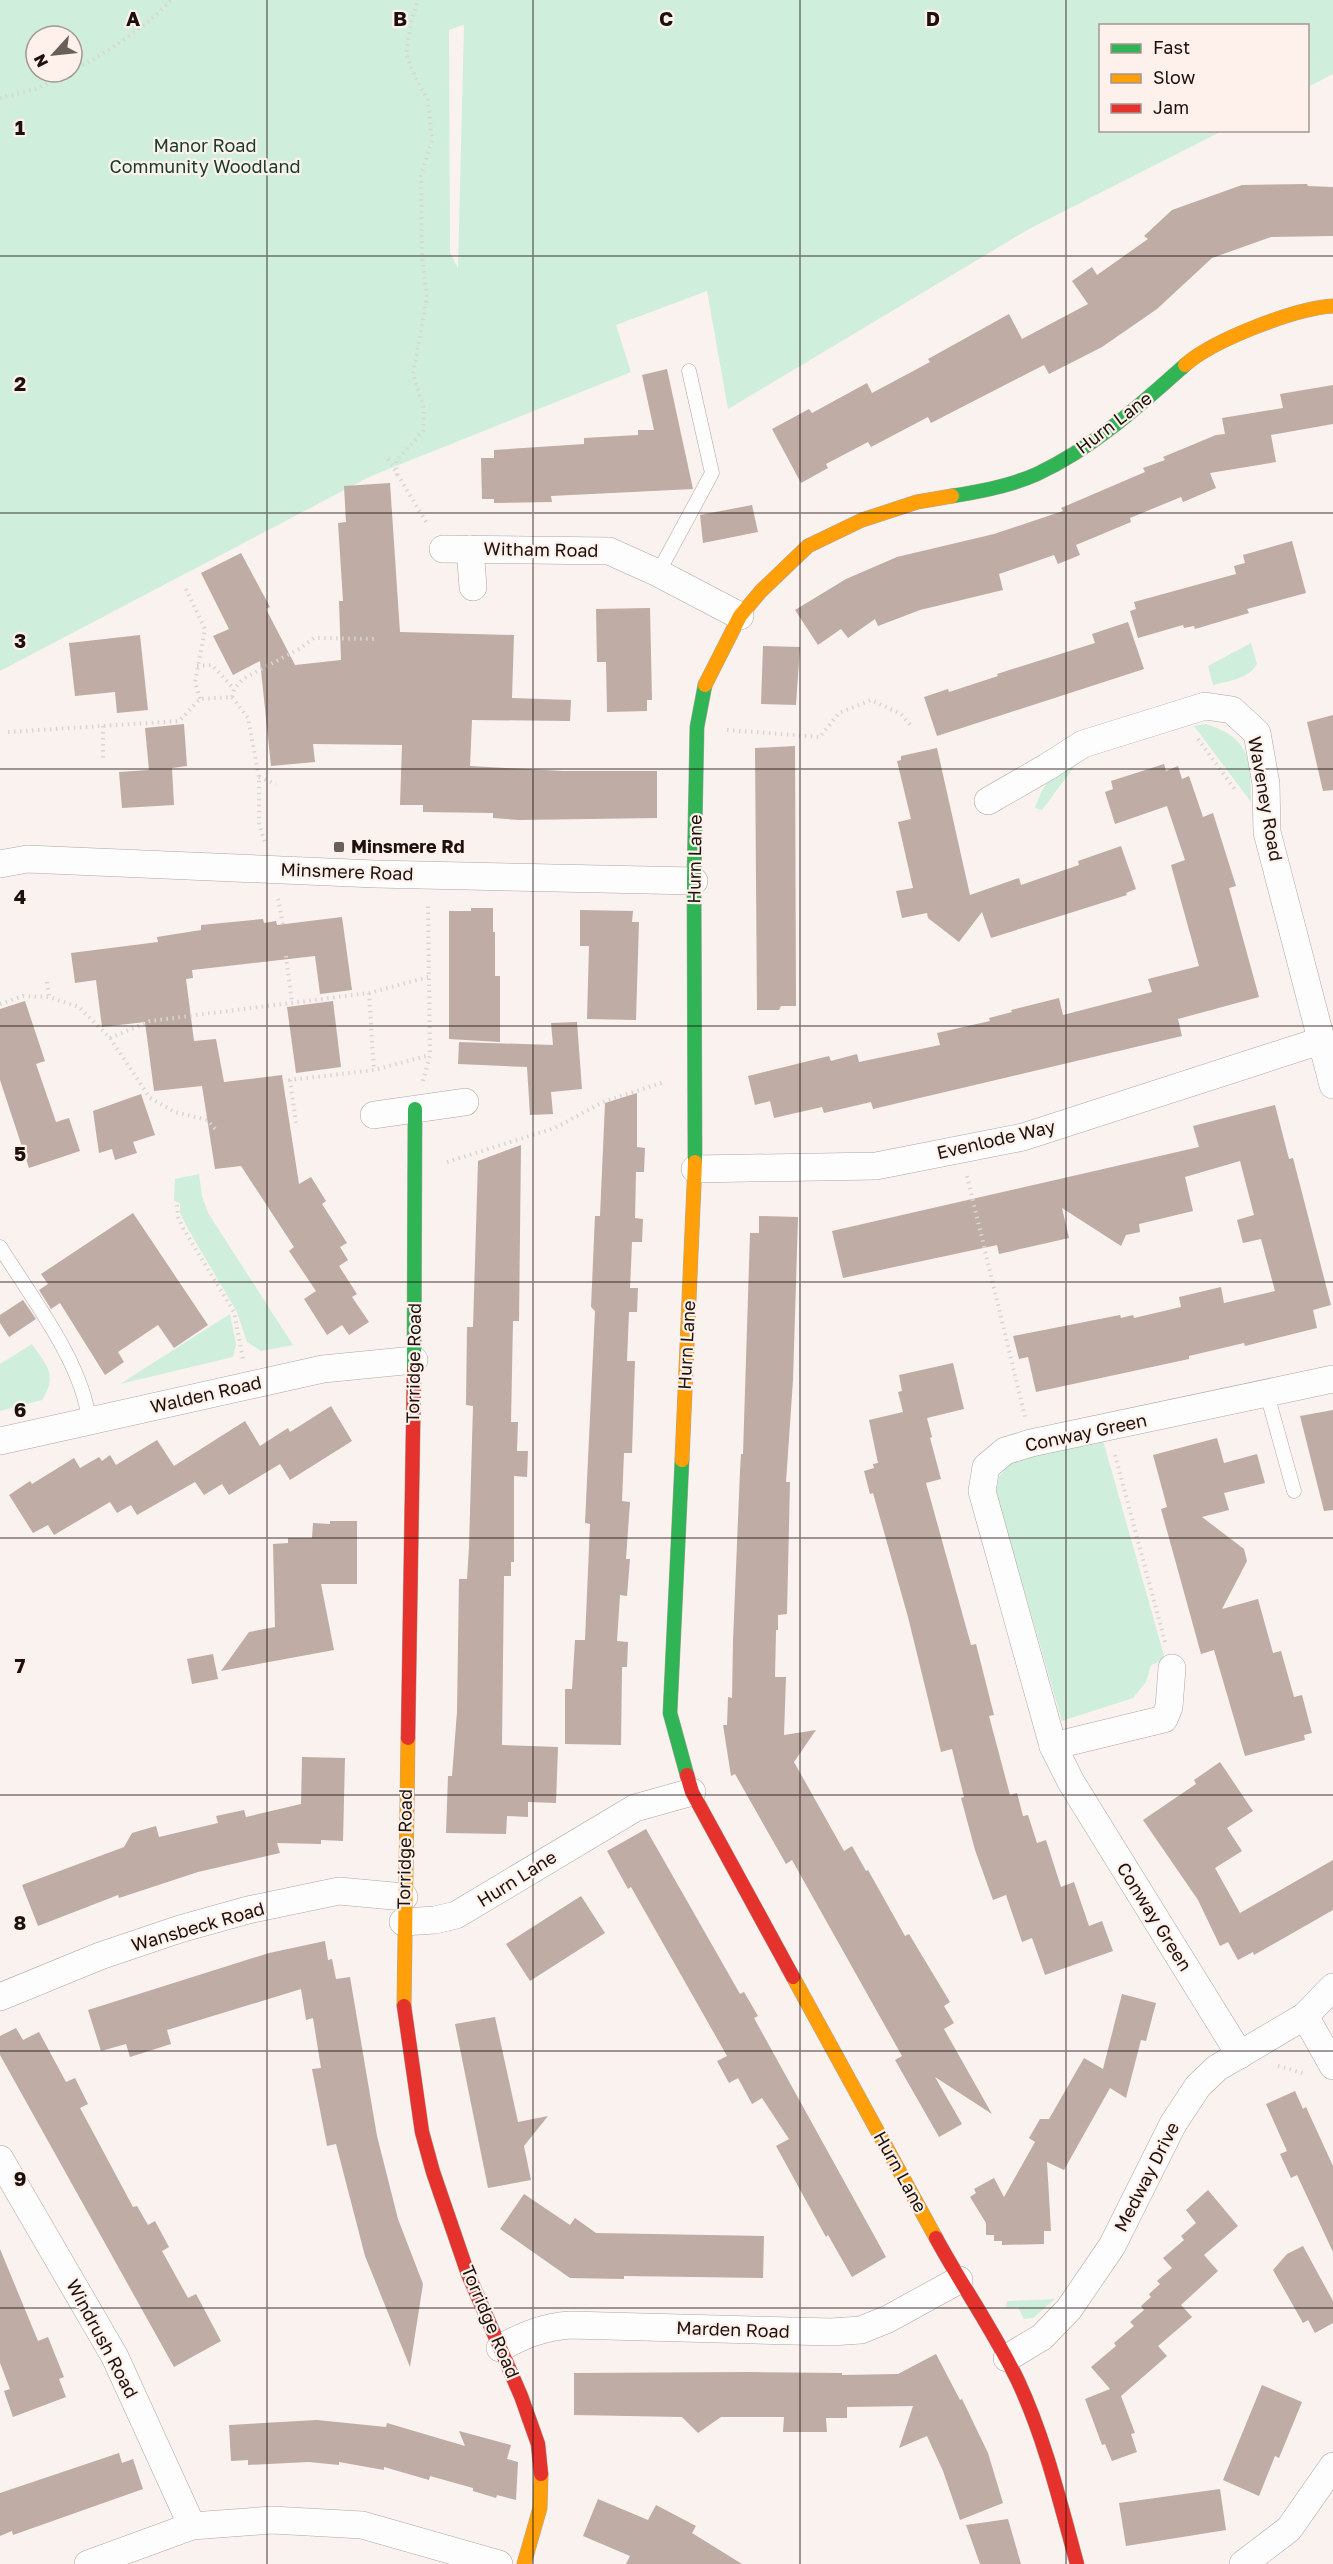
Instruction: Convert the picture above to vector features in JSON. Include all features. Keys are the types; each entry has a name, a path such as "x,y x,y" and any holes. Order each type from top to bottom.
{"street":[{"name":"Hurn Lane","path":"1077,2564 1057,2491 1035,2424 1007,2358 959,2280 692,1792 670,1713 695,1168 694,881 697,727 705,685 740,616 761,591 808,546 862,520 906,506 972,493 1035,475 1092,443 1143,403 1189,362 1228,340 1282,318 1316,307 1333,306"},
{"name":"Witham Road","path":"443,549 609,552 658,573 740,616"},
{"name":"Witham Road","path":"470,549 473,587"},
{"name":"Waveney Road","path":"988,801 1083,744 1205,706 1232,710 1257,733 1266,784 1267,832 1333,1085"},
{"name":"Minsmere Road","path":"0,864 27,859 428,875 694,881"},
{"name":"Evenlode Way","path":"695,1168 876,1166 1023,1137 1320,1041"},
{"path":"374,1115 465,1102"},
{"name":"Torridge Road","path":"415,1109 414,1360 403,1909 404,2009 422,2132 433,2172 468,2274 521,2396 538,2444 540,2508 524,2564"},
{"name":"Walden Road","path":"0,1441 323,1369 414,1360"},
{"name":"Conway Green","path":"1240,2055 1071,1782 1053,1746 982,1491 986,1467 1005,1451 1031,1443 1333,1379"},
{"path":"1053,1746 1164,1719 1169,1707 1172,1668"},
{"name":"Hurn Lane","path":"403,1909 435,1920 456,1915 618,1816 635,1808 692,1792"},
{"name":"Wansbeck Road","path":"0,1996 110,1953 180,1929 248,1910 339,1892 403,1909"},
{"name":"Medway Drive","path":"1007,2358 1042,2337 1069,2309 1112,2246 1173,2124 1198,2086 1217,2068 1305,2016 1333,1988"},
{"name":"Medway Drive","path":"1305,2016 1333,2014"},
{"path":"1305,2016 1323,2071"},
{"name":"Windrush Road","path":"0,2158 115,2357 192,2526"},
{"name":"Marden Road","path":"500,2348 527,2333 548,2327 570,2325 831,2332 861,2330 888,2319 959,2280"},
{"path":"1243,2564 1289,2529 1333,2466"},
{"path":"88,2564 192,2526 273,2520 362,2525 499,2564"}],"lane":[{"path":"658,573 712,473 689,371"},
{"path":"0,1247 68,1356 81,1383 87,1402 89,1421"},
{"path":"1267,1394 1294,1491"}],"path":[{"path":"84,64 162,10 171,0"},
{"path":"397,475 396,461 423,431 424,409 413,374 427,298 422,256 421,176 432,139 428,100 415,77 406,54 411,22 418,0"},
{"path":"0,98 36,89 46,84"},
{"path":"388,459 443,549"},
{"path":"186,589 205,629 195,682 200,699"},
{"path":"232,697 234,689 243,680 299,649 314,638 377,639"},
{"path":"197,666 212,665 234,689"},
{"path":"8,732 179,721 200,699 232,697"},
{"path":"232,697 248,717 259,777 259,825 273,869 283,925"},
{"path":"697,727 820,736 839,713 871,700 901,714 910,726"},
{"path":"1179,714 1240,796"},
{"path":"102,726 104,762"},
{"path":"259,777 276,784"},
{"path":"415,1109 430,1055 428,875"},
{"path":"286,956 292,1003"},
{"path":"110,1038 150,1021 369,993 428,977"},
{"path":"47,982 49,998"},
{"path":"369,993 374,1070"},
{"path":"0,1004 23,996 49,998 79,1007 110,1038 150,1098 175,1112 207,1120 218,1132"},
{"path":"296,1123 290,1080 374,1070 430,1055"},
{"path":"414,1172 555,1128 603,1102 667,1081 695,1078"},
{"path":"960,1149 1031,1443"},
{"path":"177,1206 178,1217 183,1228 234,1312 248,1386"},
{"path":"1107,1428 1172,1668"},
{"path":"1240,2055 1323,2071"}],"green space":[{"name":"Manor Road Community Woodland","path":"0,0 1333,0 1333,74 1309,86 1309,24 1099,24 1099,132 1220,132 1029,229 728,409 707,291 616,325 631,372 371,476 0,671","holes":["464,25 458,268 450,253 449,30"]},
{"path":"1251,643 1257,664 1253,669 1238,679 1213,685 1208,666"},
{"path":"1206,724 1232,736 1245,752 1250,774 1251,802 1194,726"},
{"path":"1077,763 1042,810 1035,808 1042,791 1050,780"},
{"path":"199,1174 202,1196 208,1213 293,1345 261,1351 247,1342 237,1312 188,1229 180,1213 180,1203 174,1201 175,1179"},
{"path":"230,1314 236,1344 233,1357 120,1384"},
{"path":"32,1344 49,1371 47,1391 42,1400 0,1411 0,1364"},
{"path":"1102,1437 1165,1659 1151,1665 1146,1682 1133,1698 1062,1721 996,1493 999,1477 1015,1457"},
{"path":"1055,2299 1033,2318 1024,2319 1018,2307 1006,2308 1007,2301"}],"building":[{"path":"1307,184 1308,186 1333,187 1333,236 1271,237 1212,258 1157,309 1102,347 1049,374 1044,365 931,423 928,417 871,447 868,442 826,464 828,468 801,483 772,429 809,409 812,413 867,383 872,393 930,362 928,359 1009,314 1022,339 1088,304 1072,281 1092,267 1097,275 1148,239 1144,236 1172,210 1242,185"},
{"path":"667,369 693,489 551,496 552,502 494,503 494,499 482,499 481,458 494,458 494,450 584,444 584,438 638,435 638,430 654,430 642,375"},
{"path":"1333,385 1333,424 1271,435 1276,462 1210,473 1216,488 1183,502 1181,497 1130,518 1131,522 1076,545 1080,555 1058,564 1054,555 999,574 1003,590 920,610 878,626 875,619 848,638 841,629 818,645 795,610 846,579 897,557 994,534 1063,511 1061,508 1145,472 1143,468 1165,460 1163,457 1216,435 1225,434 1222,418 1283,408 1280,394"},
{"path":"390,483 400,632 514,635 512,698 571,700 570,721 472,720 470,766 563,771 657,771 657,818 519,820 493,818 493,813 423,812 423,805 400,805 402,745 313,744 315,762 271,766 260,661 233,675 213,636 229,629 201,573 241,553 270,607 266,609 295,665 341,660 339,601 343,601 338,523 346,522 344,486"},
{"path":"752,505 758,532 703,543 700,515"},
{"path":"1292,541 1306,593 1247,609 1249,613 1195,629 1194,626 1184,628 1183,625 1138,638 1130,611 1136,609 1134,602 1236,574 1234,566 1245,563 1243,555"},
{"path":"650,608 652,700 647,700 647,711 607,712 606,662 597,662 596,609"},
{"path":"1128,622 1144,669 937,736 924,697 948,689 949,692 1095,643 1092,634"},
{"path":"140,635 148,710 117,713 115,692 75,696 69,643"},
{"path":"763,646 800,647 796,705 761,704"},
{"path":"1333,715 1333,790 1323,791 1307,722"},
{"path":"184,724 187,766 172,768 174,805 122,808 119,772 149,770 145,728"},
{"path":"795,746 796,1006 781,1006 779,1010 757,1010 755,748"},
{"path":"937,748 970,895 1019,878 1021,885 1079,865 1078,861 1121,846 1136,889 1126,893 1127,895 991,938 982,912 959,942 928,918 927,913 902,918 896,891 913,888 898,822 911,819 897,761 901,760 901,756"},
{"path":"1164,764 1166,771 1178,766 1182,779 1189,776 1203,817 1213,813 1236,886 1229,888 1259,997 1178,1019 1182,1036 873,1109 871,1102 824,1113 822,1107 774,1118 770,1101 755,1105 748,1076 829,1056 831,1061 857,1054 859,1062 940,1045 937,1033 990,1021 989,1018 1012,1012 1011,1010 1059,998 1063,1015 1152,992 1148,979 1199,966 1171,865 1185,860 1167,806 1115,824 1105,792 1113,789 1111,781"},
{"path":"471,908 493,908 495,976 500,976 500,1042 449,1039 449,911 471,911"},
{"path":"580,910 633,911 632,922 639,922 636,1020 587,1019 589,946 580,946"},
{"path":"342,917 352,990 320,994 315,956 192,970 193,978 186,979 194,1041 216,1039 224,1082 282,1075 299,1184 311,1177 326,1201 322,1204 347,1243 340,1247 348,1260 339,1266 357,1294 352,1297 369,1322 349,1335 342,1325 327,1335 304,1299 316,1291 289,1251 294,1247 241,1166 215,1169 202,1086 154,1091 145,1022 102,1027 96,980 75,983 71,953 158,942 157,937 201,930 201,925 263,919 264,923 276,921 277,925"},
{"path":"25,1001 45,1061 36,1064 56,1122 69,1118 80,1151 29,1168 0,1080 0,1009"},
{"path":"333,1001 341,1067 296,1073 287,1007"},
{"path":"577,1022 582,1089 551,1092 553,1114 530,1115 527,1067 458,1064 459,1042 553,1045 551,1023"},
{"path":"637,1093 637,1147 645,1148 644,1172 636,1172 635,1218 643,1219 642,1242 632,1242 630,1288 638,1288 637,1312 629,1312 627,1361 635,1361 632,1453 624,1453 622,1501 630,1502 626,1559 630,1559 627,1596 620,1595 617,1641 628,1642 627,1667 622,1667 621,1745 565,1744 565,1689 572,1689 575,1640 585,1640 590,1524 585,1523 595,1311 591,1307 595,1216 600,1216 605,1103"},
{"path":"141,1094 155,1135 133,1142 137,1153 115,1160 112,1149 99,1153 93,1111"},
{"path":"1275,1105 1289,1159 1293,1158 1331,1305 1313,1310 1317,1328 1245,1346 1244,1343 1189,1356 1189,1359 1036,1392 1028,1357 1019,1359 1013,1336 1120,1315 1121,1318 1133,1315 1134,1318 1181,1307 1179,1297 1221,1287 1224,1303 1275,1291 1261,1239 1243,1243 1237,1220 1254,1215 1240,1161 1185,1177 1193,1211 1139,1224 1140,1232 1126,1235 1121,1246 1062,1208 1069,1238 999,1254 997,1245 843,1278 832,1231 1199,1147 1193,1126"},
{"path":"521,1145 519,1321 513,1321 511,1422 518,1422 517,1451 528,1451 527,1477 514,1476 514,1562 511,1562 511,1576 504,1576 502,1745 558,1747 556,1803 528,1802 528,1817 507,1816 506,1834 446,1833 448,1776 452,1776 457,1712 459,1579 467,1579 469,1547 473,1406 466,1405 467,1327 473,1327 478,1161"},
{"path":"133,1213 208,1325 174,1348 158,1325 118,1352 124,1362 105,1375 60,1303 51,1309 39,1290 48,1284 41,1274"},
{"path":"759,1216 798,1217 793,1380 786,1482 790,1482 787,1614 778,1615 778,1630 776,1630 775,1677 786,1677 784,1735 816,1730 794,1762 844,1851 852,1846 905,1936 909,1934 950,2002 944,2006 954,2023 944,2029 992,2114 935,2077 962,2124 939,2137 895,2060 902,2056 792,1860 786,1864 735,1774 731,1776 723,1725 727,1725 728,1697 732,1698 750,1233 759,1233"},
{"path":"23,1300 36,1319 9,1337 0,1323 0,1315"},
{"path":"953,1363 964,1409 927,1418 941,1479 926,1483 971,1645 976,1644 994,1715 989,1716 1010,1795 1017,1793 1023,1816 1028,1815 1037,1843 1046,1840 1061,1887 1074,1882 1089,1926 1102,1921 1113,1951 1045,1975 1032,1938 1022,1942 1006,1895 993,1900 975,1850 961,1798 964,1797 952,1749 941,1752 908,1617 873,1493 870,1494 864,1471 874,1468 873,1464 878,1463 869,1420 903,1412 898,1392 902,1391 899,1375"},
{"path":"331,1406 352,1441 290,1480 280,1464 229,1495 222,1484 204,1495 195,1482 137,1515 131,1505 117,1513 110,1502 54,1535 48,1525 33,1533 9,1495 30,1481 32,1484 74,1458 80,1468 99,1457 102,1461 110,1455 116,1465 157,1440 174,1466 245,1421 260,1446 288,1428 290,1432"},
{"path":"1333,1410 1333,1510 1324,1511 1300,1416"},
{"path":"1217,1438 1224,1463 1257,1454 1265,1483 1224,1493 1229,1510 1202,1517 1244,1549 1247,1561 1222,1609 1258,1599 1273,1653 1281,1651 1294,1697 1302,1695 1312,1733 1304,1735 1305,1740 1245,1756 1214,1650 1201,1654 1161,1509 1167,1507 1153,1455"},
{"path":"330,1521 357,1521 357,1584 321,1584 334,1650 221,1671 249,1632 275,1627 273,1544 288,1543 288,1538 312,1538 313,1523 330,1524"},
{"path":"213,1654 218,1679 192,1684 187,1659"},
{"path":"302,1757 345,1758 343,1841 321,1840 321,1844 277,1843 280,1853 198,1872 119,1898 118,1895 38,1926 22,1885 124,1847 132,1833 156,1826 159,1837 218,1823 216,1816 244,1810 246,1817 301,1804"},
{"path":"1220,1762 1253,1811 1227,1828 1242,1851 1215,1868 1240,1913 1333,1860 1333,1910 1254,1955 1253,1952 1238,1960 1228,1942 1220,1946 1198,1900 1143,1820 1196,1784 1194,1780"},
{"path":"646,1829 740,1994 744,1992 758,2016 754,2018 886,2257 852,2277 828,2235 826,2237 776,2146 789,2139 762,2098 752,2104 738,2078 729,2083 717,2061 727,2056 631,1887 628,1889 607,1851"},
{"path":"581,1896 605,1933 530,1981 506,1944"},
{"path":"325,1941 328,1960 332,1959 336,1979 350,1977 377,2136 398,2219 423,2284 410,2367 365,2256 336,2144 327,2146 312,2069 321,2068 313,2018 306,2020 301,1989 167,2030 171,2044 130,2057 126,2044 101,2051 88,2010 269,1953"},
{"path":"1122,1994 1156,2003 1146,2041 1141,2040 1126,2098 1110,2088 1064,2170 1047,2162 1051,2231 1044,2231 1044,2244 1002,2245 1002,2241 994,2241 994,2235 986,2235 986,2223 970,2197 976,2193 974,2189 994,2178 1004,2197 1035,2142 1029,2138 1040,2119 1049,2119 1084,2058 1103,2069"},
{"path":"495,2017 518,2122 548,2116 524,2146 531,2180 488,2188 455,2024"},
{"path":"16,2028 23,2040 39,2032 66,2082 75,2078 88,2104 80,2108 133,2207 137,2206 148,2225 155,2221 169,2247 162,2251 188,2298 196,2294 221,2341 174,2367 0,2055 0,2036"},
{"path":"1295,2091 1303,2109 1306,2107 1333,2166 1333,2252 1297,2175 1291,2178 1280,2154 1287,2151 1266,2104"},
{"path":"1208,2190 1238,2226 1204,2255 1218,2271 1181,2305 1192,2317 1158,2346 1167,2356 1121,2396 1135,2433 1131,2434 1137,2452 1112,2461 1105,2444 1102,2445 1085,2399 1110,2389 1091,2367 1116,2346 1114,2343 1134,2326 1130,2322 1144,2310 1141,2306 1160,2284 1157,2281 1172,2268 1163,2258 1184,2240 1181,2236 1196,2223 1186,2210"},
{"path":"524,2194 570,2225 575,2218 596,2233 764,2236 763,2278 624,2276 624,2279 570,2278 500,2229"},
{"path":"1303,2246 1333,2301 1333,2323 1315,2333 1308,2320 1303,2323 1273,2270 1287,2254"},
{"path":"0,2249 38,2341 48,2337 64,2377 59,2379 66,2397 13,2417 4,2391 10,2389 0,2363"},
{"path":"936,2354 960,2400 962,2399 988,2453 1003,2503 960,2520 943,2471 927,2436 899,2448 913,2406 847,2407 847,2418 826,2418 827,2432 783,2432 784,2417 721,2417 698,2433 682,2417 574,2415 574,2373 898,2374"},
{"path":"1262,2385 1302,2402 1279,2458 1275,2456 1259,2496 1223,2480"},
{"path":"317,2420 386,2427 387,2423 465,2446 459,2431 511,2445 507,2459 518,2462 516,2500 497,2495 496,2498 473,2491 473,2488 430,2476 429,2480 384,2467 384,2470 339,2462 339,2465 309,2462 248,2465 248,2460 231,2461 229,2425"},
{"path":"119,2453 122,2463 133,2459 143,2489 13,2535 12,2531 0,2536 0,2493"},
{"path":"1220,2489 1226,2530 1126,2546 1119,2503"},
{"path":"598,2499 648,2520 656,2505 696,2526 692,2533 742,2564 626,2564 630,2556 583,2536"},
{"path":"1008,2519 1021,2564 980,2564 966,2525"}],"traffic: fast":[{"path":"952,496 1017,482 1058,464 1115,425 1185,365"},
{"path":"695,1162 694,881 697,727 705,685"},
{"path":"414,1370 415,1109"},
{"path":"682,1460 670,1713 687,1775"}],"traffic: slow":[{"path":"1185,365 1198,355 1256,327 1298,313 1333,306"},
{"path":"705,685 740,616 761,591 808,546 862,520 917,502 952,496"},
{"path":"682,1460 695,1162"},
{"path":"404,2006 408,1738"},
{"path":"793,1977 936,2238"},
{"path":"524,2564 540,2508 541,2474"}],"traffic: jam":[{"path":"408,1738 414,1370"},
{"path":"687,1775 692,1792 793,1977"},
{"path":"404,2006 422,2132 433,2172 468,2274 521,2396 538,2444 541,2474"},
{"path":"936,2238 999,2344 1028,2403 1051,2471 1077,2564"}],"place":[{"name":"Minsmere Rd","path":"339,847"}]}
